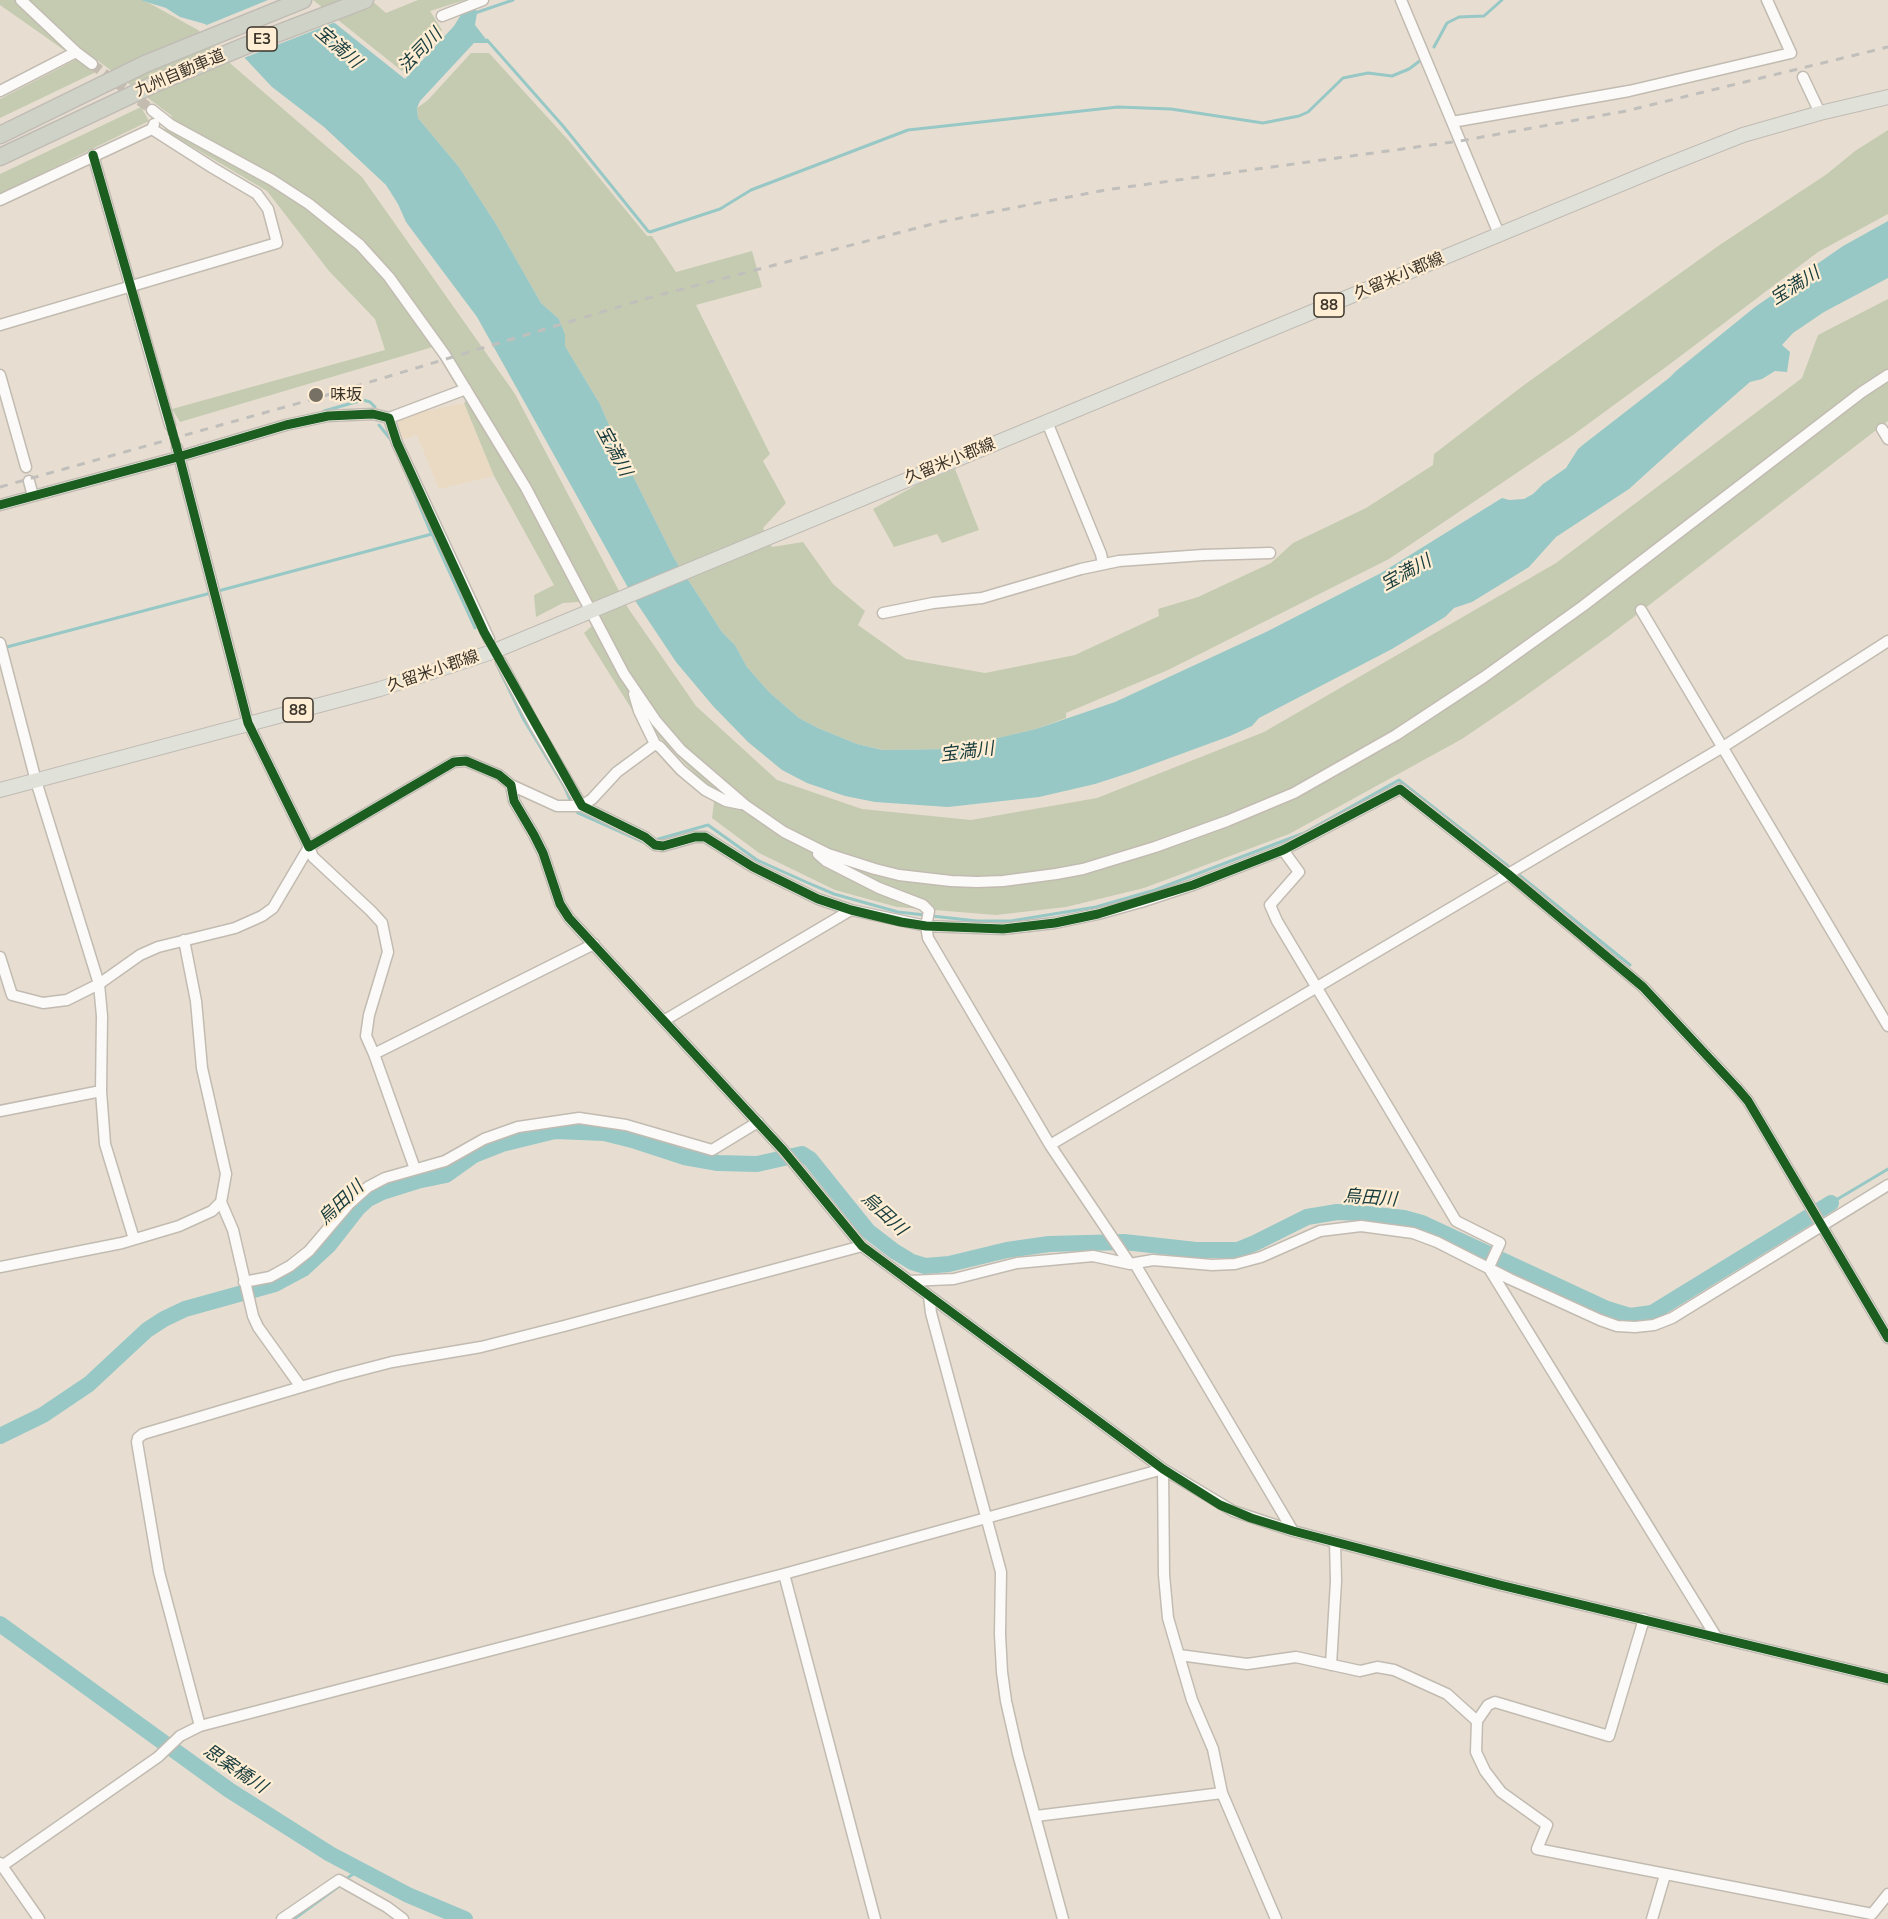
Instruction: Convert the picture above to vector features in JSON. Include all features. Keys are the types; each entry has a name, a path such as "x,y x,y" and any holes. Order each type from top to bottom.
{"highway":[{"name":"九州自動車道","path":"0,135 145,64 303,0"},
{"name":"九州自動車道","path":"0,157 159,82 365,0"}],"main road":[{"name":"久留米小郡線","path":"0,790 380,689 492,652 1743,135 1820,113 1888,98"}],"street":[{"path":"21,0 92,64"},
{"path":"442,16 483,0"},
{"path":"1401,0 1499,234"},
{"path":"1452,122 1629,91 1791,52 1767,0"},
{"path":"0,91 76,52"},
{"path":"1803,77 1820,113"},
{"path":"152,129 155,113 171,125 291,191 344,231 375,261 403,294 445,355 526,488 631,686 656,721 681,750 744,805 805,844 851,862 908,876 977,882 1030,878 1083,869 1155,847 1227,821 1294,793 1396,735 1484,677 1583,606 1853,399 1888,375"},
{"path":"0,200 152,129"},
{"path":"0,325 277,243 268,209 257,194 152,129"},
{"path":"93,155 170,425"},
{"path":"0,375 26,467"},
{"path":"0,505 177,453 285,425 328,416 373,414 389,418 466,389"},
{"path":"389,418 397,443 489,639"},
{"path":"1047,422 1101,554 1103,564"},
{"path":"1882,429 1888,439"},
{"path":"177,453 248,723 313,856 372,911 382,924 388,952 369,1016 366,1036 416,1169"},
{"path":"29,481 33,496"},
{"path":"883,613 933,603 982,598 1103,564 1203,555 1270,554"},
{"path":"1641,610 1888,1026"},
{"path":"1050,1144 1723,747 1888,641"},
{"path":"0,643 36,781 99,984 102,1016 101,1091 107,1154 134,1239"},
{"path":"501,662 582,806"},
{"path":"631,686 639,711 655,744 705,790 726,801 744,805"},
{"path":"582,806 592,799 617,772 655,744"},
{"path":"0,957 12,995 43,1003 57,1003 99,984 140,955 158,947 235,928 262,916 273,908 309,846 454,762 466,761 499,775 511,785 557,806 582,806 645,837 655,845 663,846 695,837 705,837 789,886 851,910 926,926 1003,929 1056,923 1098,914 1193,885 1283,850 1400,789 1508,874 1643,987 1737,1088 1748,1101 1888,1338"},
{"path":"511,785 514,801 543,853 560,904 569,918 758,1122 862,1246 1163,1469 1233,1511 1293,1531 1888,1679"},
{"path":"805,844 826,861 879,888 923,905 929,911 926,926 928,938 1050,1144 1108,1234 1132,1264 1293,1531"},
{"path":"1283,850 1299,872 1270,905 1277,921 1456,1221 1500,1243 1490,1265"},
{"path":"665,1020 851,910"},
{"path":"184,940 196,1001 202,1068 226,1174 222,1202 233,1230 245,1285 258,1327 301,1387"},
{"path":"374,1054 594,944"},
{"path":"0,1111 101,1091"},
{"path":"245,1285 270,1277 290,1266 309,1251 349,1203 368,1187 385,1178 445,1161 497,1134 542,1122 579,1119 626,1125 712,1150 758,1122"},
{"path":"909,1281 954,1279 1017,1263 1093,1256 1132,1264 1153,1260 1212,1265 1235,1264 1261,1257 1320,1231 1361,1226 1413,1233 1490,1265 1510,1279 1600,1320 1617,1326 1635,1327 1654,1325 1672,1318 1821,1223 1888,1185"},
{"path":"0,1267 134,1239 179,1226 212,1211 222,1202"},
{"path":"200,1726 159,1572 137,1442 143,1434 393,1362 480,1347 862,1246"},
{"path":"1490,1265 1718,1638"},
{"path":"930,1296 931,1312 1001,1572 1000,1634 1006,1701 1018,1754 1064,1919"},
{"path":"39,1919 1,1864 158,1757 180,1736 200,1726 784,1574 1163,1469"},
{"path":"1163,1469 1164,1575 1168,1617 1192,1700 1213,1749 1222,1793 1276,1919"},
{"path":"1331,1665 1336,1581 1335,1542"},
{"path":"784,1574 875,1919"},
{"path":"1644,1619 1609,1736 1495,1702 1488,1705 1477,1720 1476,1752 1485,1771 1501,1792 1547,1825 1537,1849 1872,1917 1888,1894"},
{"path":"1179,1655 1247,1664 1296,1657 1360,1671 1377,1667 1394,1670 1447,1694 1477,1720"},
{"path":"1036,1816 1222,1793"},
{"path":"1652,1919 1665,1875"},
{"path":"282,1919 339,1880 404,1919"}],"shaded area":[{"path":"464,403 494,476 439,489 417,435 399,441 394,426 406,415"}],"green space":[{"path":"0,0 140,0 149,3 198,30 231,64 362,177 515,394 628,608 696,706 777,780 862,809 971,820 1097,798 1264,732 1556,563 1802,378 1818,335 1888,299 1888,421 1609,636 1521,699 1462,739 1289,834 1144,888 1066,907 996,915 897,907 835,890 759,853 712,818 715,794 654,732 639,721 584,633 601,618 593,601 563,603 536,617 534,595 554,585 494,476 464,403 474,394 443,344 180,422 172,409 385,350 375,319 329,271 267,191 164,130 172,116 85,51 64,50 0,5"},
{"path":"313,0 371,0 386,13 418,0 465,0 430,11 442,30 402,71"},
{"path":"471,53 489,53 569,141 647,236 652,236 676,272 752,251 762,287 696,305 770,454 763,461 786,503 763,528 772,547 803,542 833,584 865,611 858,625 906,659 985,673 1075,655 1159,616 1158,609 1198,597 1271,563 1293,543 1366,508 1433,465 1434,454 1524,385 1721,244 1827,174 1855,151 1888,130 1888,214 1818,252 1573,435 1389,559 1168,670 1066,713 1066,718 1036,729 951,749 884,750 857,744 818,728 799,718 769,692 747,667 735,645 722,632 674,558 618,446 600,404 565,346 565,334 559,319 541,303 496,224 459,167 418,118 417,108 428,100"},
{"path":"77,59 96,72 0,118 0,99"},
{"path":"141,107 149,121 0,194 0,174"},
{"path":"955,469 979,530 942,543 937,534 894,547 873,509 918,484"}],"water":[{"name":"宝満川","path":"140,0 306,0 405,79 454,26 462,13 475,6 477,13 475,25 489,43 474,43 420,101 417,108 418,118 459,167 496,224 541,303 559,319 565,334 565,346 600,404 618,446 674,558 722,632 735,645 747,667 769,692 799,718 857,744 883,750 951,749 1036,729 1115,702 1266,632 1381,573 1502,498 1524,499 1566,468 1584,444 1755,307 1843,246 1888,221 1888,278 1824,312 1793,333 1782,345 1790,352 1787,372 1775,371 1762,379 1750,382 1629,489 1556,537 1529,567 1472,602 1454,608 1445,617 1392,649 1259,718 1252,726 1132,772 1095,784 1039,797 948,807 875,802 845,796 807,783 782,770 748,742 713,706 676,662 636,602 477,317 406,222 386,185 324,127 272,87 241,54 205,24 180,17 166,8"}],"pier":[{"path":"268,0 311,0 338,21 241,59 202,27"}],"waterway":[{"name":"法司川","path":"475,13 513,0"},
{"path":"1434,47 1447,23 1459,17 1484,16 1502,0"},
{"path":"487,40 563,126 650,232 720,209 751,190 908,130 1118,107 1171,109 1263,123 1308,112 1343,78 1368,73 1392,76 1409,69 1421,60"},
{"path":"324,411 363,400 375,407"},
{"path":"379,425 391,440"},
{"path":"407,476 431,533"},
{"path":"218,591 432,534 475,628"},
{"path":"3,648 211,593"},
{"path":"499,669 524,720 564,786 571,802"},
{"path":"932,916 977,921 1011,921 1096,907 1155,890 1304,833 1399,780 1508,866"},
{"path":"574,808 578,813 645,843"},
{"path":"655,840 708,825 757,860 834,894 898,912 925,915"},
{"path":"1518,874 1630,965"},
{"name":"烏田川","path":"0,1436 43,1415 89,1384 147,1330 164,1319 185,1309 275,1284 303,1269 329,1245 358,1208 368,1199 417,1181 446,1175 474,1155 502,1144 555,1131 604,1133 684,1157 718,1163 757,1164 802,1154 810,1159 868,1231 894,1251 912,1262 925,1266 949,1264 1007,1250 1049,1244 1124,1242 1196,1250 1238,1250 1307,1217 1337,1212 1358,1213 1404,1218 1422,1223 1607,1309 1630,1316 1652,1313 1831,1203"},
{"path":"1831,1203 1888,1169"},
{"name":"思案橋川","path":"0,1624 229,1790 330,1854 408,1895 465,1919"},
{"path":"346,1879 359,1870"},
{"path":"294,1919 338,1887"}],"tunnel":[{"path":"92,64 152,110"},
{"path":"170,425 177,448"}],"railway":[{"path":"0,487 317,398 648,298 940,222 1105,190 1460,141 1626,111 1888,47"}],"cycle path":[{"path":"93,155 177,448 248,723 309,847 454,762 466,761 499,775 511,785 514,801 543,853 560,904 569,918 783,1150 862,1246 1163,1469 1220,1505 1251,1518 1293,1531 1500,1585 1888,1679"},
{"path":"0,505 286,425 328,416 373,414 389,418 397,443 484,632 582,806 645,837 655,845 663,846 695,837 705,837 753,867 818,899 901,922 926,926 1003,929 1055,923 1098,914 1193,885 1283,850 1400,789 1508,874 1643,987 1737,1088 1748,1101 1888,1338"}],"place":[{"name":"味坂","path":"316,395"}]}
